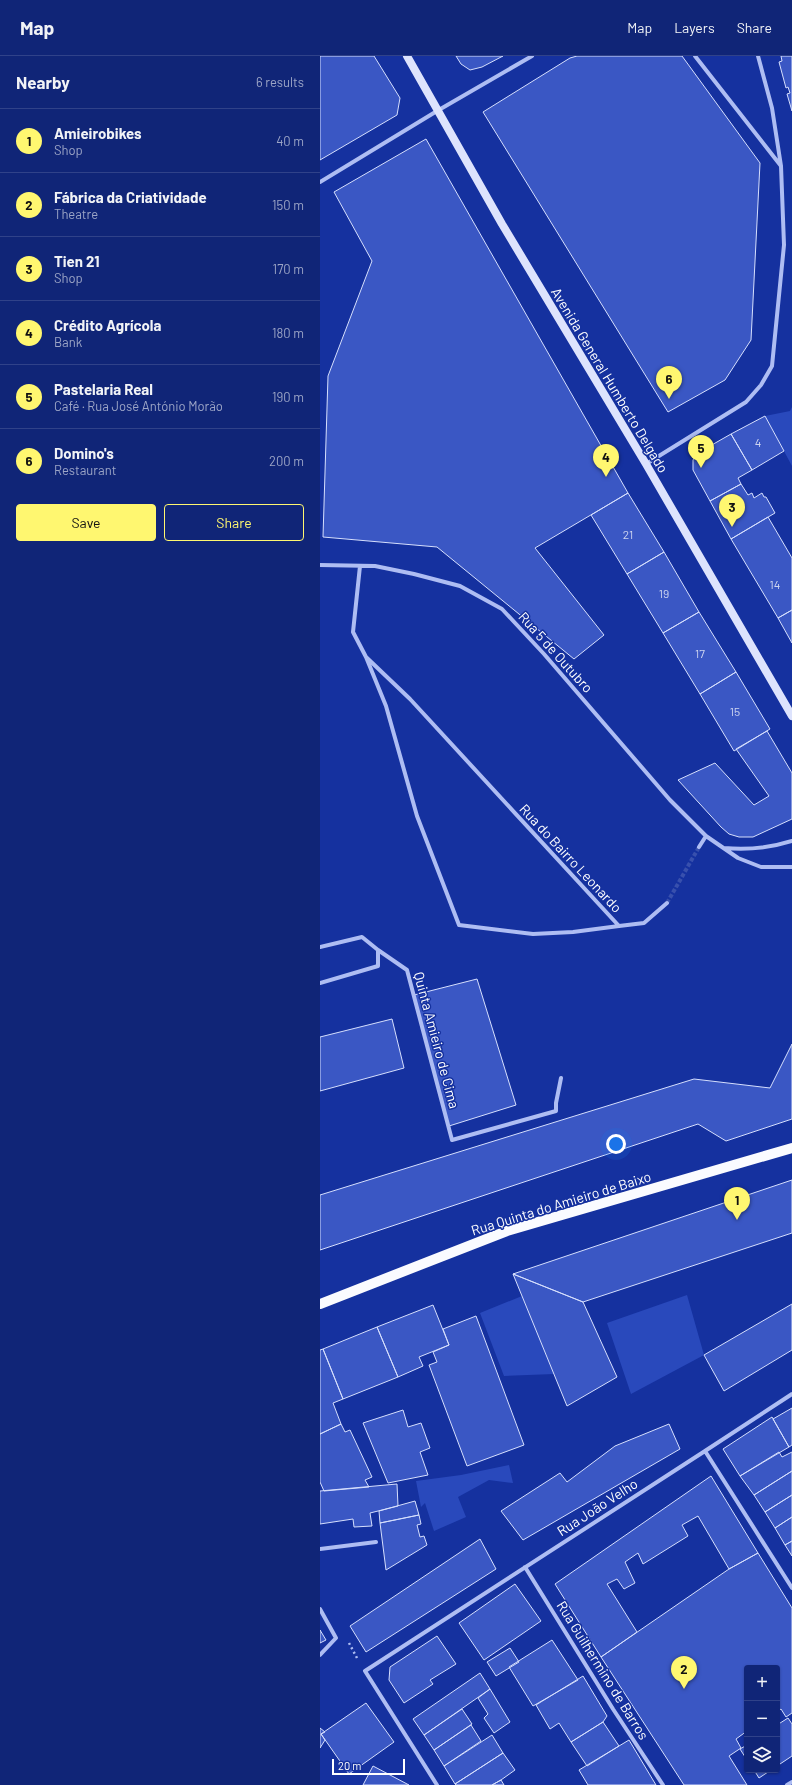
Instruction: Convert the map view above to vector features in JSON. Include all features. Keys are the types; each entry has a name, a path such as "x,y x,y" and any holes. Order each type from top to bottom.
{"main road":[{"name":"Avenida General Humberto Delgado","path":"407,56 502,224 646,464 792,716"},
{"name":"Rua Quinta do Amieiro de Baixo","path":"320,1304 507,1231 792,1148"}],"street":[{"path":"320,182 437,111 532,56"},
{"path":"695,56 781,166"},
{"path":"646,464 746,402 761,386 772,366 784,245 781,166 772,108 758,56"},
{"name":"Rua 5 de Outubro","path":"320,565 375,566 414,574 460,586 502,609 544,654 670,800 706,836 738,858 761,867 792,867"},
{"path":"360,566 353,632 366,657"},
{"name":"Rua do Bairro Leonardo","path":"366,657 386,706 417,816 459,925 533,934 573,932 619,926"},
{"name":"Rua do Bairro Leonardo","path":"366,657 410,699 619,926"},
{"path":"699,848 706,836"},
{"path":"724,848 742,849 775,847 792,841"},
{"path":"619,926 644,923 667,903"},
{"name":"Quinta Amieiro de Cima","path":"320,947 362,937 407,970 452,1140 556,1111 561,1078"},
{"path":"320,983 378,966 378,950"},
{"name":"Rua João Velho","path":"437,1785 365,1671 792,1394"},
{"path":"705,1451 792,1588"},
{"path":"320,1549 376,1542"},
{"name":"Rua Guilhermino de Barros","path":"525,1567 613,1709 663,1785"},
{"path":"320,1609 336,1638 320,1655"},
{"path":"788,1785 792,1782"}],"shaded area":[{"path":"792,407 792,466 765,416 790,411"},
{"path":"687,1295 704,1355 631,1394 607,1323"},
{"path":"522,1296 554,1374 504,1376 480,1313"},
{"path":"509,1465 513,1483 489,1480 458,1497 466,1517 434,1531 425,1503 421,1507 416,1481 461,1475"}],"building":[{"path":"320,56 374,56 400,98 397,115 320,160"},
{"path":"456,56 503,56 482,67 470,70 461,64"},
{"path":"577,56 682,56 760,163 751,340 725,380 668,412 483,112 570,58"},
{"path":"781,56 792,56 792,111 787,94 790,93 788,87 786,88 779,62 782,61"},
{"path":"426,139 628,493 535,548 604,635 574,659 437,547 323,537 328,376 372,261 334,192"},
{"path":"765,416 784,451 752,470 731,434"},
{"path":"731,434 752,470 738,478 741,484 710,501 693,470 693,460 696,454"},
{"path":"741,484 748,495 752,493 754,498 762,493 775,513 731,539 710,501"},
{"path":"628,493 664,552 627,574 591,515"},
{"path":"768,517 792,558 792,610 778,618 731,539"},
{"path":"664,552 699,612 663,633 627,574"},
{"path":"792,610 792,643 778,618"},
{"path":"699,612 736,672 700,694 663,633"},
{"path":"736,672 770,729 734,751 700,694"},
{"path":"767,731 792,773 792,819 753,837 739,837 729,834 678,780 715,763 754,805 769,796 736,749"},
{"path":"477,979 516,1105 449,1126 414,995"},
{"path":"392,1019 404,1068 320,1091 320,1037"},
{"path":"792,1044 792,1119 726,1141 698,1124 320,1250 320,1195 694,1079 770,1088"},
{"path":"792,1180 792,1233 583,1302 513,1274"},
{"path":"513,1274 583,1302 617,1377 567,1406"},
{"path":"792,1304 792,1350 724,1391 704,1355"},
{"path":"433,1305 449,1345 419,1357 423,1366 398,1377 377,1327"},
{"path":"476,1316 524,1445 467,1466 429,1365 437,1362 433,1352 449,1345 443,1329"},
{"path":"377,1327 398,1377 343,1399 323,1349"},
{"path":"323,1349 343,1399 333,1403 341,1424 320,1434 320,1350"},
{"path":"792,1408 792,1445 789,1447 773,1419"},
{"path":"403,1410 408,1427 421,1423 430,1448 420,1452 428,1475 388,1483 363,1423"},
{"path":"772,1417 789,1447 740,1476 723,1449"},
{"path":"341,1424 345,1432 350,1430 372,1477 365,1480 369,1487 324,1491 320,1482 320,1434"},
{"path":"669,1424 680,1449 523,1540 501,1511 560,1473 567,1482 615,1446"},
{"path":"779,1452 782,1457 792,1452 792,1471 754,1495 740,1476"},
{"path":"792,1471 792,1495 765,1512 754,1495"},
{"path":"711,1476 758,1553 729,1569 698,1516 682,1525 688,1536 643,1564 638,1553 625,1562 635,1583 624,1589 617,1579 607,1584 637,1632 601,1657 555,1584"},
{"path":"397,1484 398,1506 370,1513 372,1526 354,1527 353,1519 320,1524 320,1491"},
{"path":"792,1495 792,1517 775,1528 765,1512"},
{"path":"415,1501 419,1515 380,1523 379,1511"},
{"path":"419,1515 421,1524 417,1525 420,1537 424,1536 427,1545 386,1570 380,1523"},
{"path":"792,1517 792,1541 785,1545 775,1528"},
{"path":"480,1539 496,1569 366,1652 350,1626"},
{"path":"792,1541 792,1556 785,1545"},
{"path":"758,1553 792,1608 792,1713 786,1717 781,1709 780,1710 780,1665 744,1665 744,1733 736,1739 741,1748 729,1756 747,1785 684,1785 601,1657 729,1569"},
{"path":"515,1584 541,1621 484,1660 459,1623"},
{"path":"320,1630 326,1640 320,1643"},
{"path":"437,1636 456,1664 430,1680 433,1684 404,1703 389,1680 390,1667"},
{"path":"552,1640 578,1680 533,1706 509,1667"},
{"path":"510,1648 519,1662 496,1676 487,1662"},
{"path":"480,1673 490,1689 424,1735 413,1719"},
{"path":"583,1676 607,1716 603,1722 571,1742 559,1723 550,1729 536,1705"},
{"path":"490,1689 510,1722 494,1733 484,1718 488,1714 478,1698"},
{"path":"366,1703 394,1742 349,1774 321,1734"},
{"path":"462,1709 472,1724 434,1750 424,1735"},
{"path":"788,1718 792,1724 792,1756 780,1764 780,1737 780,1723"},
{"path":"603,1722 619,1746 587,1766 571,1742"},
{"path":"471,1725 481,1741 444,1766 434,1750"},
{"path":"320,1728 325,1732 321,1734 325,1740 320,1748"},
{"path":"492,1735 503,1753 455,1784 444,1766"},
{"path":"629,1740 656,1785 588,1785 579,1770"},
{"path":"744,1747 744,1755 740,1749"},
{"path":"503,1753 515,1770 501,1780 492,1785 455,1784"},
{"path":"373,1766 409,1785 363,1785"},
{"path":"756,1773 766,1773 759,1778"},
{"path":"501,1780 504,1785 492,1785"}],"tunnel":[{"path":"667,903 699,847"}],"place":[{"name":"Domino's","path":"669,399"},
{"name":"Pastelaria Real","path":"701,468"},
{"name":"Crédito Agrícola","path":"606,477"},
{"name":"Tien 21","path":"732,527"},
{"name":"Amieirobikes","path":"737,1220"},
{"name":"Fábrica da Criatividade","path":"684,1689"}]}
